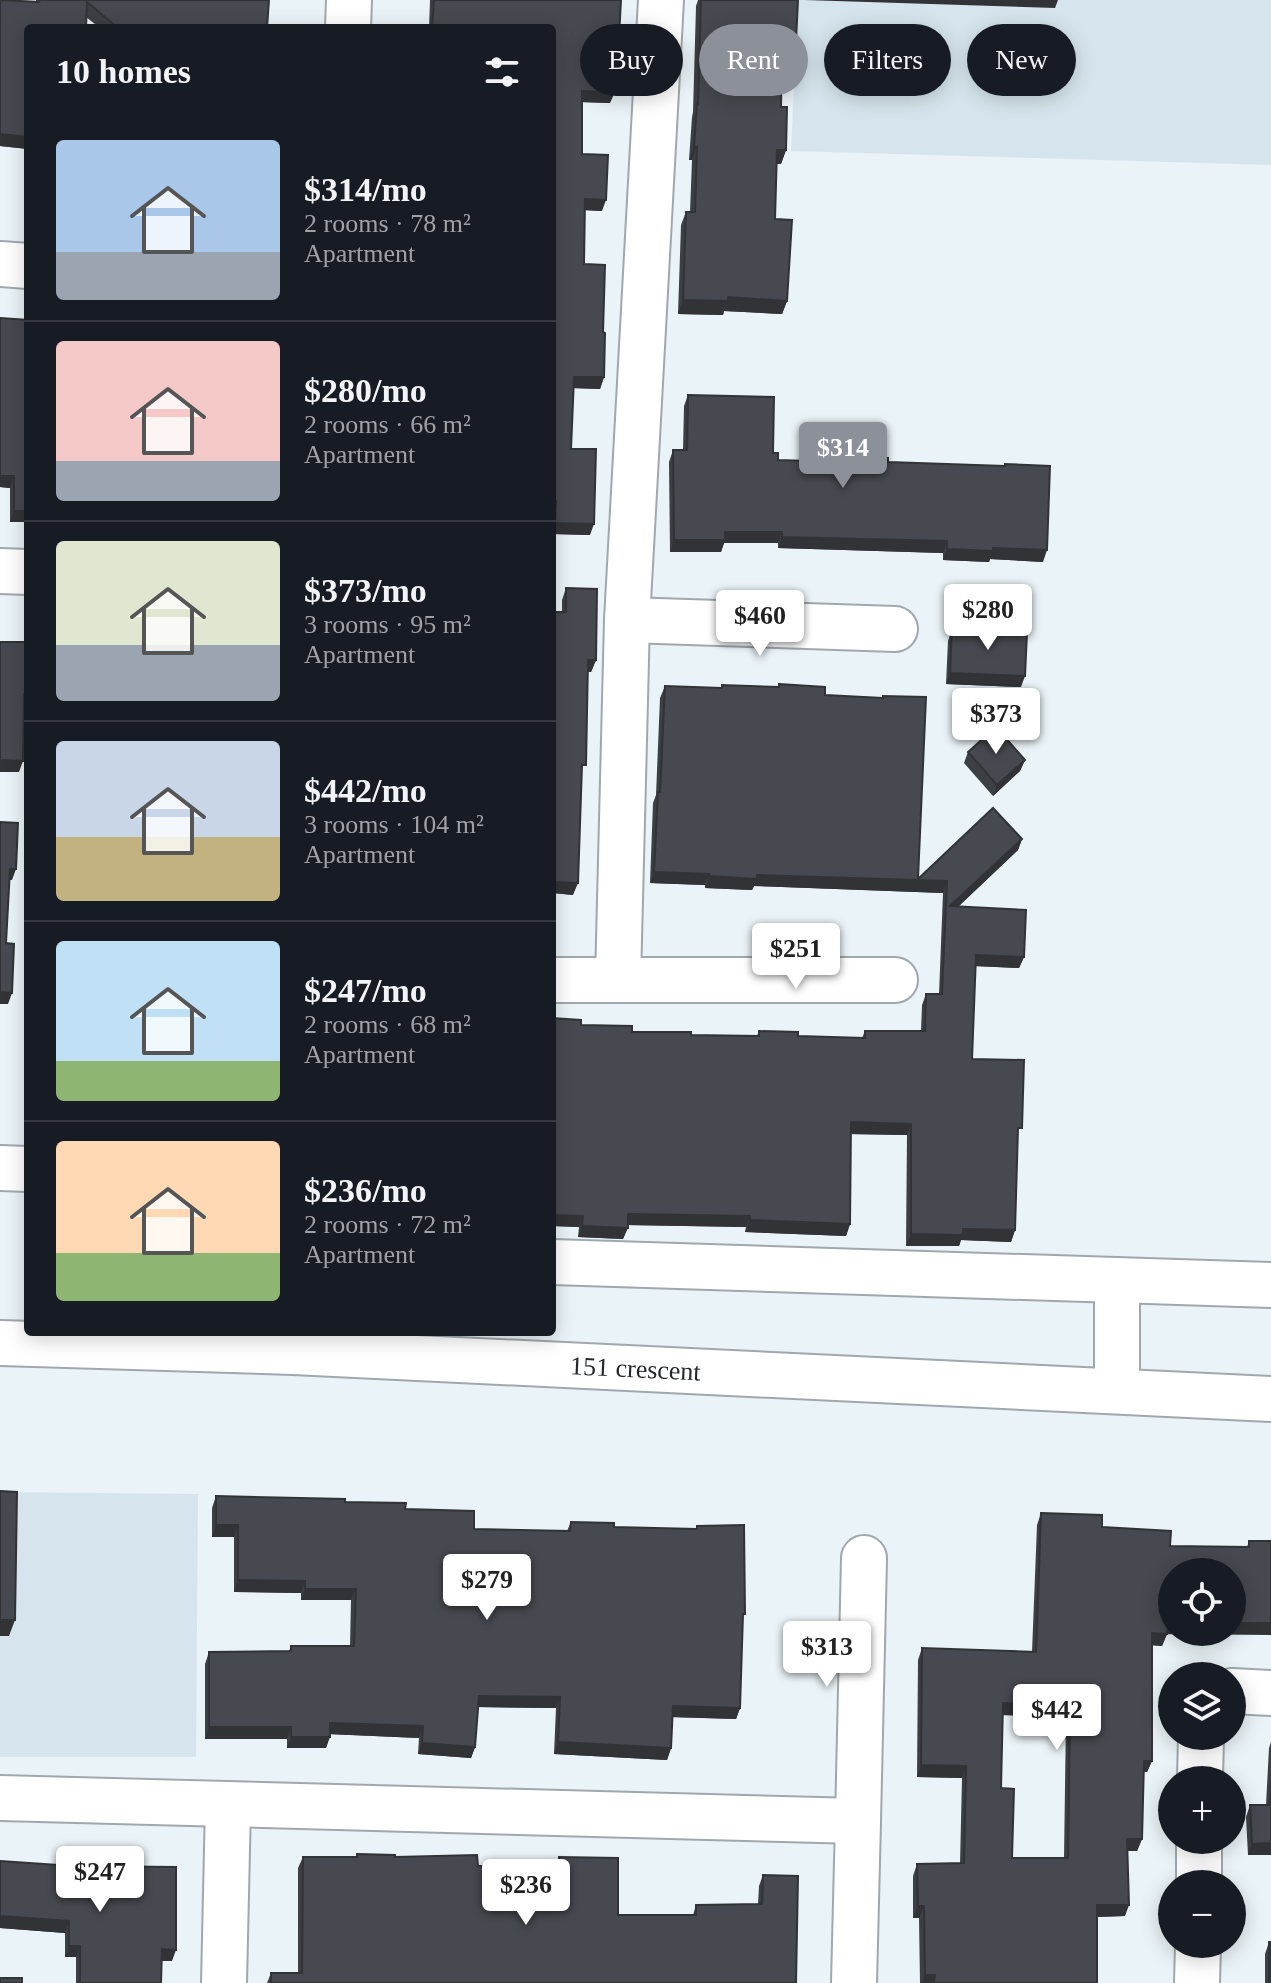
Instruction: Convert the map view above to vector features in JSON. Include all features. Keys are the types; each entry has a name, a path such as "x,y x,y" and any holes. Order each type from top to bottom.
{"street":[{"path":"348,24 349,0"},
{"path":"618,980 627,620 661,0"},
{"path":"0,264 24,266"},
{"path":"0,571 24,572"},
{"path":"627,620 895,629"},
{"path":"556,980 895,980"},
{"path":"0,1168 24,1169"},
{"path":"556,1262 1271,1285"},
{"path":"1117,1280 1117,1390"},
{"name":"151 crescent","path":"0,1343 294,1342 1271,1399"},
{"path":"854,1983 864,1558"},
{"path":"1246,1692 1271,1693"},
{"path":"0,1798 858,1821"},
{"path":"224,1983 228,1805"},
{"path":"1197,1983 1198,1958"}],"shaded area":[{"path":"798,0 1271,0 1271,165 791,151 794,96 808,96 808,24 797,24"},
{"path":"0,1492 198,1494 196,1757 0,1757"}],"building":[{"path":"0,0 269,0 267,24 113,24 87,2 86,24 24,24 24,137 0,134"},
{"path":"434,0 621,0 620,24 580,24 582,154 608,155 606,200 585,199 584,264 605,265 604,377 574,377 571,449 596,449 594,524 556,523 556,24 432,24"},
{"path":"701,0 798,0 797,24 700,24"},
{"path":"699,69 699,96 781,96 781,107 787,107 786,150 777,150 775,219 792,220 787,301 728,297 728,301 683,300 686,212 695,212 697,147 694,146"},
{"path":"0,318 24,320 24,511 14,511 14,476 0,476"},
{"path":"688,395 774,397 773,453 778,453 778,460 840,462 840,456 888,458 888,462 1050,466 1047,550 947,549 947,541 782,537 782,532 725,532 725,540 674,540 673,450 687,450"},
{"path":"566,588 597,589 596,660 588,660 586,765 582,765 578,883 556,882 556,612 566,612"},
{"path":"952,629 1027,632 1025,676 950,673"},
{"path":"0,642 24,642 23,761 0,760"},
{"path":"779,684 825,687 825,695 926,697 918,879 993,808 1022,839 950,906 1026,910 1024,957 976,955 972,1059 1024,1060 1015,1230 963,1229 963,1235 911,1234 911,1124 851,1122 850,1224 750,1220 750,1216 628,1214 628,1228 582,1226 583,1216 556,1215 556,1018 581,1020 581,1025 632,1026 632,1032 759,1036 759,1031 798,1032 798,1036 865,1038 865,1031 925,1031 926,994 942,994 947,881 757,875 757,879 654,872 665,686 779,687"},
{"path":"996,727 1025,760 997,785 968,752"},
{"path":"0,822 18,823 16,869 10,869 6,943 14,944 12,993 0,992"},
{"path":"0,1491 17,1492 15,1620 0,1620"},
{"path":"216,1496 345,1499 345,1502 406,1503 405,1509 474,1511 474,1529 570,1531 571,1522 614,1523 614,1527 697,1529 697,1526 744,1525 745,1614 740,1708 673,1706 671,1748 558,1742 560,1697 479,1696 475,1747 422,1743 423,1726 330,1723 330,1737 291,1737 291,1727 209,1727 209,1652 291,1651 291,1646 354,1646 356,1589 305,1589 305,1581 238,1580 238,1525 216,1525"},
{"path":"1041,1513 1102,1515 1102,1527 1171,1531 1170,1546 1249,1547 1249,1541 1271,1541 1271,1623 1246,1623 1246,1558 1158,1558 1158,1633 1152,1633 1152,1761 1144,1761 1142,1839 1127,1839 1129,1905 1097,1905 1097,1983 934,1983 935,1975 925,1975 924,1906 918,1906 917,1864 964,1863 966,1766 921,1765 922,1648 1036,1652","holes":["1003,1703 1070,1706 1068,1858 1012,1858 1014,1789 1001,1788"]},
{"path":"1271,1783 1271,1843 1252,1844 1250,1805 1270,1805"},
{"path":"357,1854 395,1857 477,1855 478,1866 559,1866 559,1857 618,1858 618,1915 696,1915 696,1905 762,1904 763,1875 798,1876 796,1983 271,1983 271,1973 302,1973 303,1857 357,1857"},
{"path":"0,1861 73,1866 176,1867 176,1950 162,1949 161,1983 80,1983 80,1946 69,1946 69,1921 0,1916"},
{"path":"1271,1942 1271,1983 1269,1983"},
{"path":"0,1978 22,1978 22,1983 0,1983"}]}
